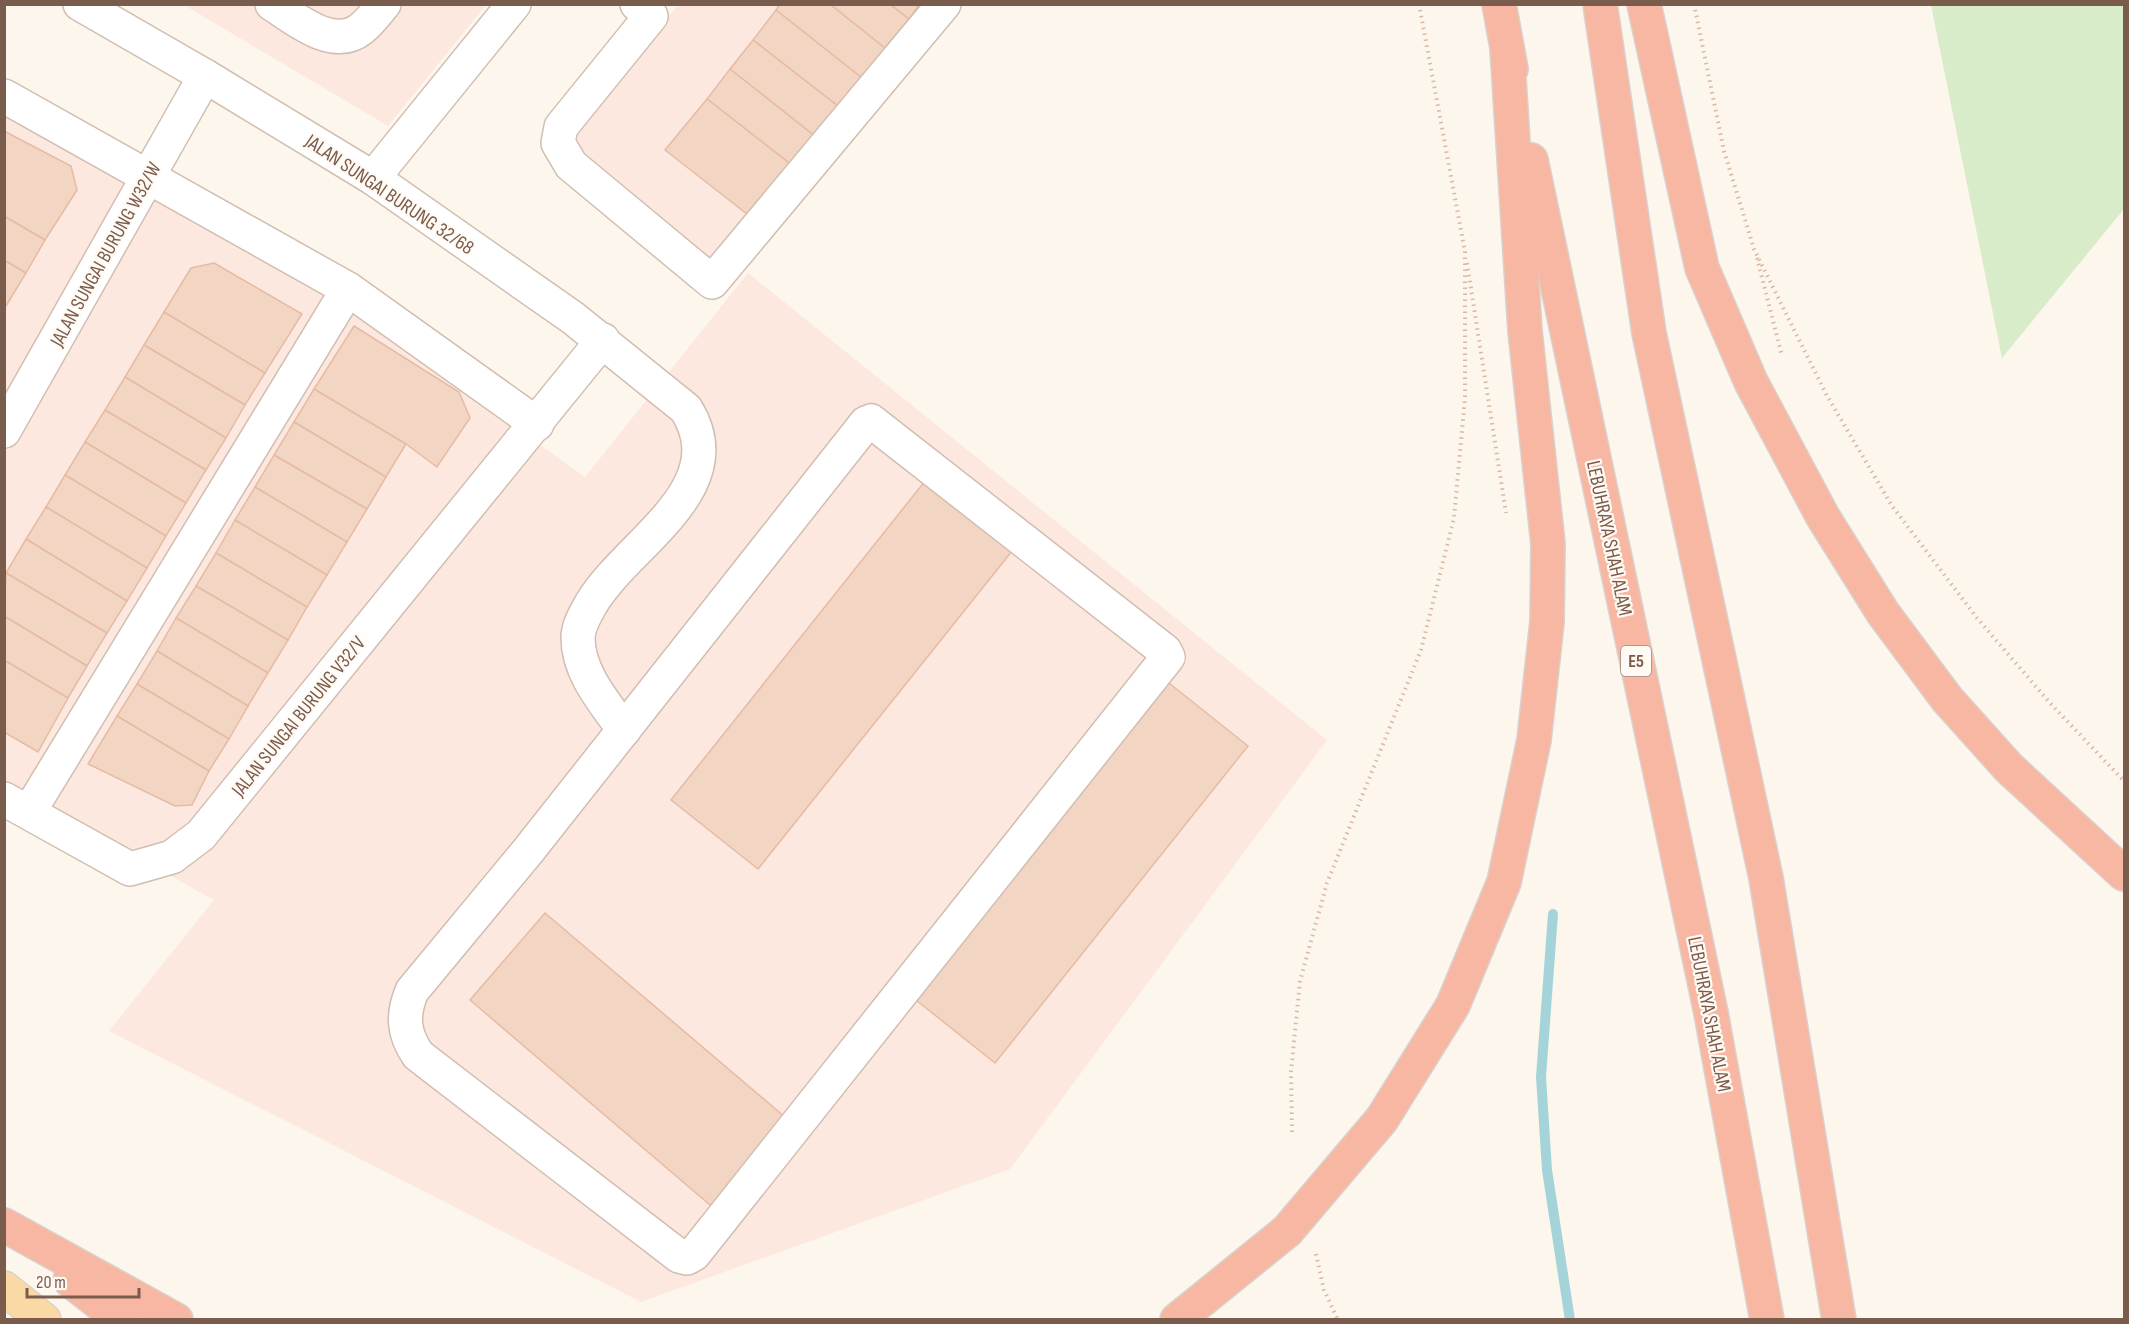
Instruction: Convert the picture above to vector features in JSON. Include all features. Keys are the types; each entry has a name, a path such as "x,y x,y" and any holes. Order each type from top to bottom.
{"highway":[{"name":"LEBUHRAYA SHAH ALAM","path":"1499,4 1710,1013 1767,1320"},
{"path":"1599,4 1649,333 1766,878 1839,1320"},
{"path":"1644,4 1702,268 1751,382 1823,518 1883,613 1947,699 2009,768 2124,874"},
{"path":"1176,1320 1287,1231 1382,1119 1453,1005 1504,882 1534,740 1547,622 1548,544 1525,331 1507,48"},
{"path":"4,1227 121,1320"},
{"path":"4,1227 176,1320"}],"main road":[{"path":"4,1288 44,1320"}],"street":[{"name":"JALAN SUNGAI BURUNG 32/68","path":"80,4 206,76 373,178 603,340 686,409 695,423 699,438 700,460 685,496 600,589 579,628 579,646 587,676 624,730"},
{"path":"272,4 320,33 345,36 360,30 384,4"},
{"path":"373,178 514,4"},
{"path":"649,8 561,127 558,143 571,165 712,282 944,4"},
{"name":"JALAN SUNGAI BURUNG W32/W","path":"4,432 206,76"},
{"path":"4,96 348,289 537,424 603,340"},
{"path":"17,806 348,289"},
{"path":"871,421 1164,651 1168,657 694,1254 687,1258 679,1256 643,1230 418,1055 408,1041 405,1026 404,1009 412,991 624,730 866,423 871,421"},
{"name":"JALAN SUNGAI BURUNG V32/V","path":"17,806 130,869 172,857 187,846 201,835 537,424"}],"path":[{"path":"1419,4 1465,250 1507,521"},
{"path":"1694,4 1724,151 1754,249 1826,394 1892,506 1970,609 2050,703 2124,781"},
{"path":"1292,1132 1291,1072 1300,981 1327,883 1421,650 1454,518 1465,398 1465,250"},
{"path":"1316,1254 1324,1290 1338,1320"}],"shaded area":[{"path":"184,5 486,5 388,126"},
{"path":"678,5 933,5 717,263 583,152 575,133"},
{"path":"5,112 330,294 585,477 748,273 1327,740 1010,1169 641,1302 109,1031 214,900 5,783"}],"green space":[{"path":"1931,5 2124,5 2124,209 2002,358"}],"building":[{"path":"780,4 830,4 885,48 862,78 776,10"},
{"path":"830,4 890,4 909,19 885,48"},
{"path":"890,4 920,4 909,19"},
{"path":"776,10 862,78 839,107 753,40"},
{"path":"753,40 839,107 816,137 730,69"},
{"path":"730,69 816,137 793,166 707,99"},
{"path":"707,99 793,166 752,218 665,150"},
{"path":"4,131 71,166 77,190 45,240 4,216"},
{"path":"4,216 45,240 26,273 4,260"},
{"path":"4,260 26,273 6,306 4,305"},
{"path":"214,263 302,314 265,373 164,312 191,268"},
{"path":"164,312 265,373 245,405 144,345"},
{"path":"354,326 459,392 470,418 437,467 406,444 314,389"},
{"path":"144,345 245,405 226,438 125,377"},
{"path":"125,377 226,438 206,470 105,410"},
{"path":"314,389 406,444 386,477 294,422"},
{"path":"105,410 206,470 186,503 85,442"},
{"path":"294,422 386,477 367,509 274,455"},
{"path":"85,442 186,503 166,536 65,475"},
{"path":"274,455 367,509 347,542 255,487"},
{"path":"65,475 166,536 147,568 46,507"},
{"path":"929,476 1016,546 758,869 671,800"},
{"path":"255,487 347,542 327,575 235,520"},
{"path":"46,507 147,568 127,601 26,539"},
{"path":"235,520 327,575 307,607 216,553"},
{"path":"26,539 127,601 107,633 6,573"},
{"path":"216,553 307,607 288,640 196,586"},
{"path":"6,573 107,633 87,666 4,616"},
{"path":"196,586 288,640 268,673 176,618"},
{"path":"4,616 87,666 68,698 4,660"},
{"path":"176,618 268,673 248,706 157,651"},
{"path":"157,651 248,706 229,739 137,684"},
{"path":"4,660 68,698 38,752 4,732"},
{"path":"1169,683 1248,746 995,1063 916,1000"},
{"path":"137,684 229,739 209,771 117,716"},
{"path":"117,716 209,771 192,805 175,806 88,764"},
{"path":"545,913 792,1123 717,1211 470,1000"}],"waterway":[{"path":"1553,914 1541,1077 1547,1170 1570,1320"}]}
